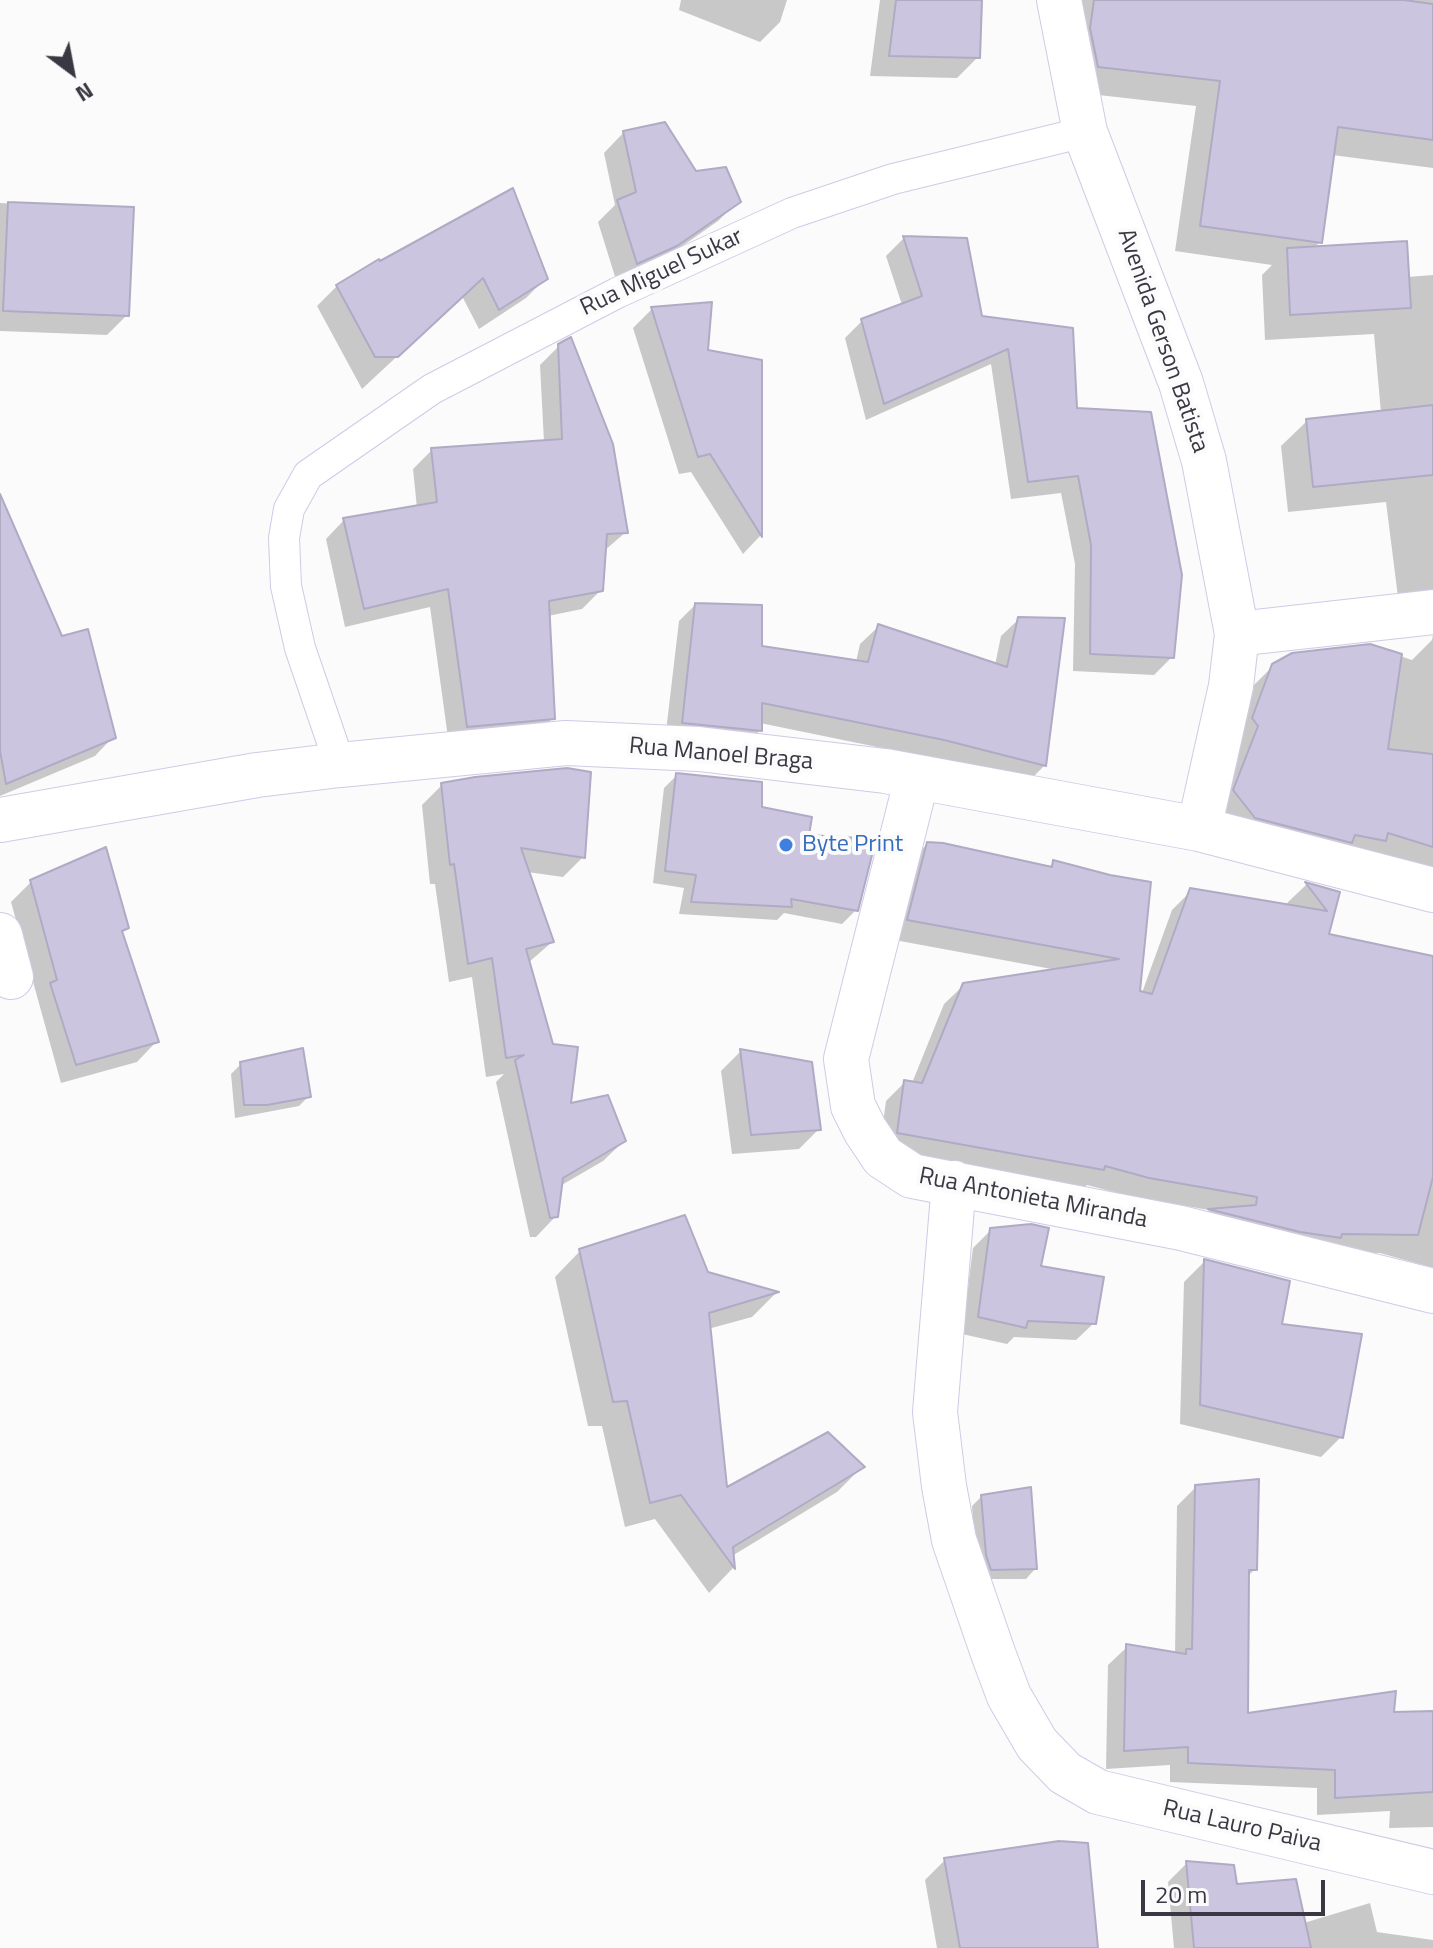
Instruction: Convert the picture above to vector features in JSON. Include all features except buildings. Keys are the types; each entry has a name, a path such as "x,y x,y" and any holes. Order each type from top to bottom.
{"street":[{"name":"Avenida Gerson Batista","path":"1059,0 1085,132 1181,383 1204,461 1237,634 1231,686 1199,829"},
{"path":"1237,634 1433,612"},
{"name":"Rua Manoel Braga","path":"0,820 257,775 340,765 566,743 699,749 917,778 1199,829 1433,890"},
{"name":"Rua Antonieta Miranda","path":"917,778 846,1059 853,1106 883,1157 912,1176 1181,1228 1433,1291"},
{"path":"0,935 11,977"},
{"name":"Rua Lauro Paiva","path":"954,1183 935,1412 944,1486 954,1540 999,1667 1016,1708 1037,1744 1065,1773 1098,1792 1433,1872"}],"lane":[{"name":"Rua Miguel Sukar","path":"340,765 300,648 286,586 284,538 289,509 308,475 432,389 617,293 792,213 893,179 1085,132"}],"place":[{"name":"Byte Print","path":"786,845"}]}
